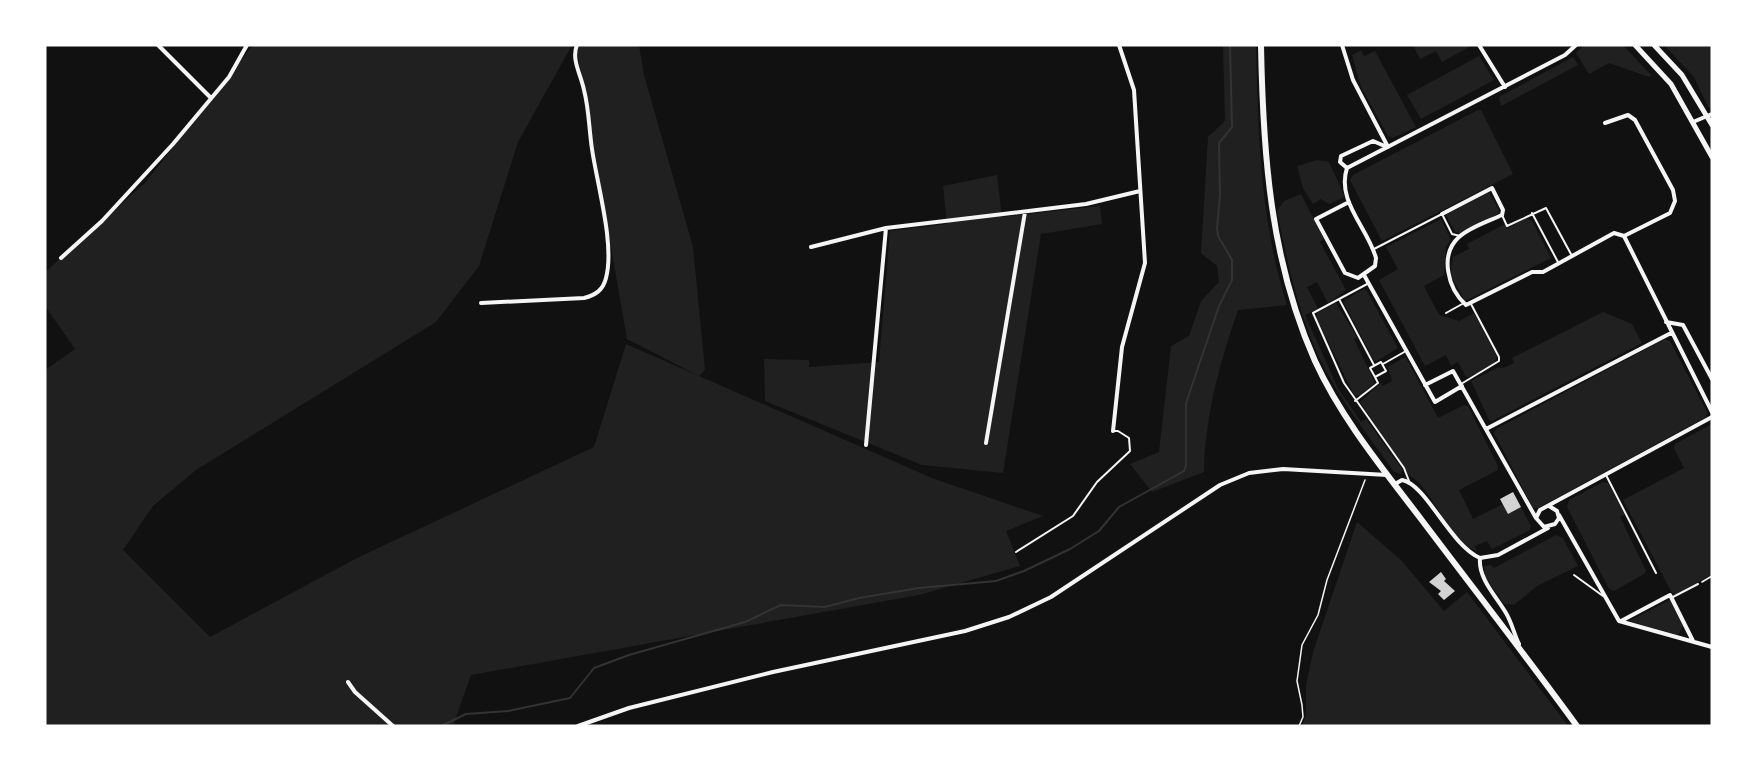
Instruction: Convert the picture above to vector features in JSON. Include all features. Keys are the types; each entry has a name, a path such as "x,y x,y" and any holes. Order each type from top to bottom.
{"main road":[{"path":"1262,45 1264,160 1271,209 1288,286 1316,362 1340,406 1388,475 1520,648 1576,726"}],"street":[{"path":"158,45 210,98"},
{"path":"61,258 102,221 173,144 229,77 247,45"},
{"path":"481,303 584,298 602,289 606,280 606,235 584,90 575,60 577,45"},
{"path":"1113,431 1122,347 1145,263 1134,90 1119,45"},
{"path":"1342,45 1353,80 1388,147"},
{"path":"1479,45 1505,87"},
{"path":"1348,202 1316,219 1345,273 1352,277 1364,275 1375,266 1374,249 1348,202 1343,178 1347,168 1565,55 1576,45"},
{"path":"1635,45 1671,84 1712,157"},
{"path":"1654,45 1682,75 1709,115 1712,126"},
{"path":"1442,214 1492,188 1503,210 1502,215 1460,236 1452,246 1447,267 1449,277 1464,303 1471,304 1532,273 1543,272 1614,233 1624,236 1670,213 1675,201 1673,190 1635,120 1628,115 1605,123"},
{"path":"1693,122 1709,115"},
{"path":"1347,168 1340,162 1341,156 1347,151 1373,141 1388,147"},
{"path":"811,247 886,228 1102,201 1140,191"},
{"path":"986,443 1025,212"},
{"path":"866,445 886,228"},
{"path":"1624,236 1712,412"},
{"path":"1364,275 1435,402 1461,385"},
{"path":"1666,322 1683,325 1712,379"},
{"path":"1486,429 1671,333"},
{"path":"1425,385 1453,371 1540,525 1548,528"},
{"path":"1536,518 1540,510 1712,417"},
{"path":"578,726 629,708 773,672 965,631 1009,617 1051,597 1220,485 1249,473 1283,469 1388,475"},
{"path":"1395,484 1402,480 1409,481 1461,546 1480,558 1498,555 1548,528 1557,521 1558,514"},
{"path":"1549,506 1558,514 1619,621 1712,647"},
{"path":"1480,558 1479,566 1508,617 1520,648"},
{"path":"1619,621 1670,596 1694,641"},
{"path":"348,682 370,707 393,726"}],"lane":[{"path":"1502,215 1508,226 1546,208 1572,256"},
{"path":"1532,213 1558,264"},
{"path":"1374,249 1442,214 1452,234 1460,236"},
{"path":"1368,283 1313,314 1355,401 1404,468 1409,481"},
{"path":"1339,298 1374,365"},
{"path":"1446,313 1464,303"},
{"path":"1461,385 1499,361 1471,304"},
{"path":"1355,401 1378,383 1370,368 1406,351"},
{"path":"1375,377 1386,371 1382,364"},
{"path":"1016,552 1073,516 1097,482 1130,451 1129,438 1118,431 1113,431"},
{"path":"1606,475 1656,573"},
{"path":"1574,575 1608,599"},
{"path":"1670,596 1698,584"}],"path":[{"path":"1299,726 1303,717 1297,681 1302,645 1318,615 1327,580 1367,474"},
{"path":"1698,584 1712,576"}],"shaded area":[{"path":"253,45 572,45 518,142 479,266 436,322 196,470 153,506 123,550 210,637 357,558 594,447 626,344 932,478 1043,516 1006,531 1020,566 919,595 471,675 453,726 45,726 45,370 75,349 45,306 45,272 145,183"},
{"path":"580,45 639,45 644,75 693,247 705,370 699,376 627,339 577,51"},
{"path":"1223,45 1256,45 1262,176 1271,241 1287,305 1238,310 1210,410 1204,472 1152,492 1130,464 1159,452 1171,346 1189,336 1201,301 1219,282 1217,266 1201,253 1208,137 1225,121"},
{"path":"1413,45 1468,45 1469,47 1442,62 1436,51 1420,59"},
{"path":"1584,45 1623,45 1651,75 1649,77 1609,63 1589,74 1576,53"},
{"path":"1664,45 1712,45 1712,109 1708,107 1694,77"},
{"path":"1361,50 1364,56 1375,51 1416,127 1393,138 1388,136 1361,87 1352,55"},
{"path":"1479,56 1494,80 1421,119 1407,95"},
{"path":"1573,57 1578,65 1501,106 1499,97"},
{"path":"1481,110 1513,174 1382,241 1350,180 1353,175"},
{"path":"1317,160 1329,162 1345,197 1329,204 1321,199 1313,204 1303,188 1297,166"},
{"path":"997,175 1002,217 1100,206 1102,224 1041,234 1003,473 922,465 765,401 764,359 809,360 809,367 879,362 890,231 947,224 943,186"},
{"path":"1489,192 1499,210 1498,214 1461,234 1455,232 1446,215"},
{"path":"1301,194 1324,239 1320,242 1346,290 1328,303 1317,282 1307,287 1318,309 1305,315 1338,388 1361,422 1366,419 1402,469 1401,474 1394,472 1342,399 1309,334 1291,273 1277,211 1284,201"},
{"path":"1526,218 1532,221 1551,258 1465,301 1450,274 1453,257 1469,249 1467,244 1505,224 1508,228"},
{"path":"1441,219 1451,240 1446,246 1444,275 1424,286 1439,315 1459,321 1474,313 1497,357 1494,364 1469,377 1466,377 1458,362 1451,366 1446,355 1425,366 1379,280 1398,269 1386,247"},
{"path":"1364,289 1398,348 1377,361 1374,361 1344,303 1345,300"},
{"path":"1336,303 1357,337 1354,339 1375,383 1359,396 1354,395 1316,317 1317,313"},
{"path":"1603,312 1632,324 1642,343 1492,421 1489,420 1471,381 1499,367 1503,368 1514,363 1512,358"},
{"path":"1665,339 1670,341 1707,412 1706,417 1538,508 1533,508 1494,433 1496,429"},
{"path":"1406,358 1438,418 1464,405 1468,406 1498,466 1498,470 1459,490 1473,519 1503,504 1521,507 1531,526 1530,530 1492,549 1487,541 1475,546 1477,551 1461,540 1418,482 1408,474 1360,402 1381,383 1383,386 1392,381 1388,367"},
{"path":"1712,424 1712,575 1676,594 1672,593 1623,500 1684,468 1674,448 1675,444"},
{"path":"1603,482 1608,483 1625,515 1620,517 1646,571 1614,591 1609,589 1567,507 1569,500"},
{"path":"1357,522 1401,560 1444,611 1467,592 1568,726 1302,726 1306,715 1306,685 1313,652"},
{"path":"1556,535 1563,538 1578,566 1537,586 1514,605 1504,604 1485,577 1484,566 1491,565 1494,568"},
{"path":"1670,600 1683,626 1678,635 1629,621"}],"building":[{"path":"1513,492 1521,507 1508,514 1500,499"},
{"path":"1441,572 1446,579 1444,581 1455,591 1444,600 1438,594 1441,591 1429,582"}],"waterway":[{"path":"441,726 466,714 508,711 570,698 594,668 629,655 745,622 781,605 825,607 859,598 919,588 996,581 1024,571 1070,549 1099,531 1119,507 1184,471 1186,465 1186,403 1219,306 1232,280 1232,260 1218,236 1217,228 1220,195 1219,143 1232,127 1230,45"}]}
